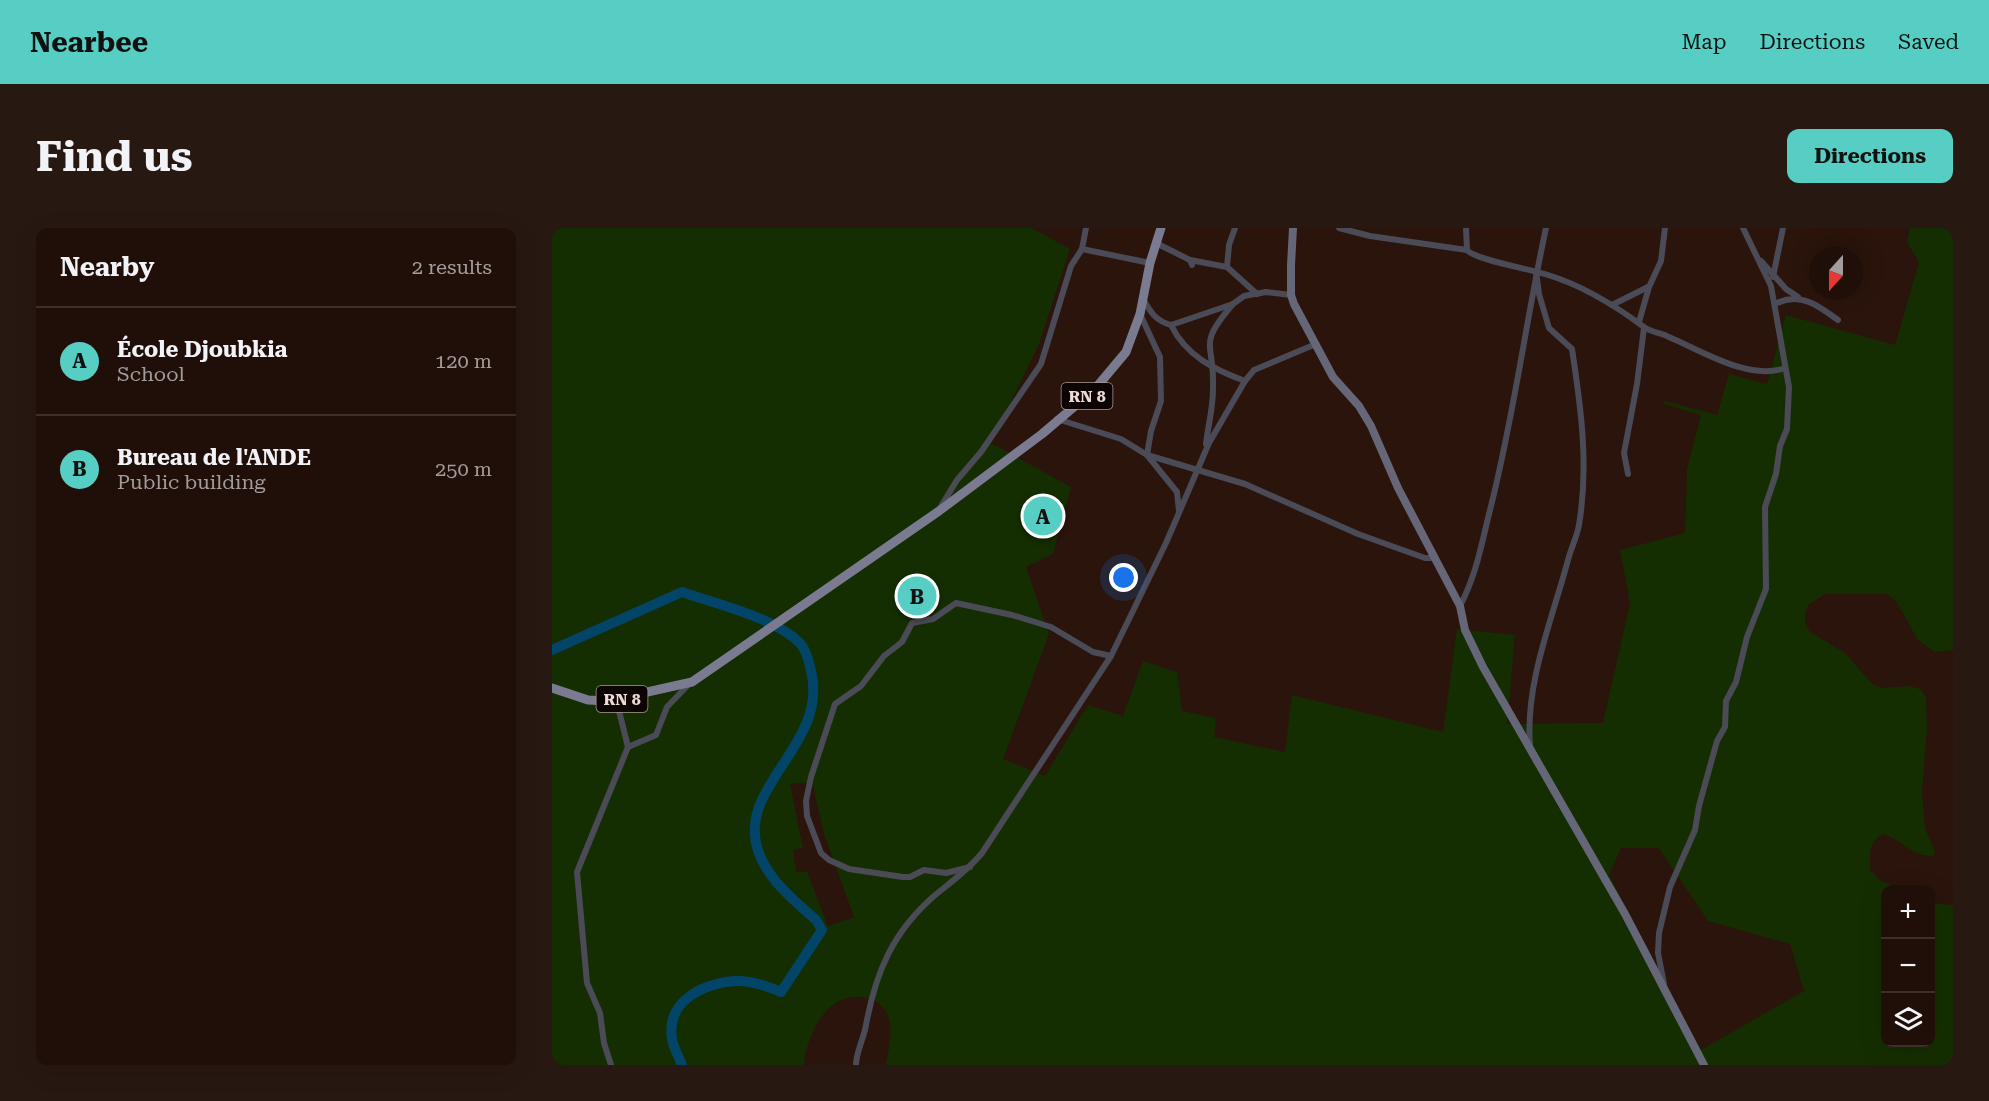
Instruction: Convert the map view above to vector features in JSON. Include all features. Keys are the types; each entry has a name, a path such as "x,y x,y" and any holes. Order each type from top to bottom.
{"main road":[{"name":"RN 8","path":"552,688 588,700 616,699 692,682 939,511 1042,434 1095,389 1114,368 1130,344 1140,314 1150,263 1161,228"}],"street":[{"path":"939,511 957,480 981,452 1041,364 1071,266 1082,249 1086,228"},
{"path":"1227,267 1229,245 1235,228"},
{"path":"1293,228 1291,295 1333,377 1359,406 1371,426 1398,488 1460,606 1470,639 1664,984 1704,1065"},
{"path":"1339,228 1370,236 1467,250 1480,259 1516,265 1564,281 1612,305 1642,325 1717,360 1770,374 1785,368"},
{"path":"1466,228 1467,250"},
{"path":"1460,606 1470,587 1485,538 1510,421 1546,228"},
{"path":"1628,474 1624,453 1637,384 1642,325 1649,286 1661,261 1665,228"},
{"path":"1664,984 1658,954 1670,887 1695,830 1699,806 1717,741 1725,727 1726,701 1736,682 1747,637 1766,589 1766,507 1776,474 1780,446 1787,429 1790,387 1771,286 1743,228"},
{"path":"1771,286 1783,228"},
{"path":"1156,243 1191,263 1227,267 1257,294"},
{"path":"1082,249 1150,263"},
{"path":"1757,258 1786,289 1838,320"},
{"path":"1531,751 1528,718 1544,642 1579,528 1584,456 1584,437 1572,349 1549,328 1539,294 1536,272"},
{"path":"1612,305 1649,286"},
{"path":"1205,451 1212,404 1208,344 1213,328 1233,304 1244,296 1266,292 1291,295"},
{"path":"1777,303 1787,298 1802,299"},
{"path":"1143,299 1152,314 1160,322 1172,326 1183,342 1203,362 1245,381"},
{"path":"1172,326 1233,304"},
{"path":"1140,314 1160,357 1161,401 1151,431 1147,455 1177,492 1179,513"},
{"path":"856,1065 880,969 896,936 932,898 970,867 1001,826 1016,798 1058,741 1111,656 1179,513 1205,451 1245,381 1254,370 1316,344"},
{"path":"1057,419 1120,439 1147,455 1245,484 1358,534 1425,558 1435,558"},
{"path":"970,867 946,873 924,870 910,877 903,877 849,869 822,853 807,816 806,801 811,777 836,704 861,686 884,656 902,642 912,623 933,619 956,603 1012,615 1051,627 1092,652 1111,656"},
{"path":"628,747 656,735 667,707 692,682"},
{"path":"611,1065 604,1043 600,1013 587,983 577,872 628,747 616,699"}],"green space":[{"path":"552,228 1032,228 1070,249 1039,344 991,443 1071,487 1053,554 1026,567 1049,634 1003,759 1045,776 1088,705 1123,716 1143,661 1177,672 1182,711 1216,718 1214,737 1285,752 1292,695 1443,732 1457,629 1515,635 1507,724 1603,723 1630,603 1620,550 1685,533 1687,469 1701,415 1664,404 1665,401 1717,415 1729,374 1767,384 1786,315 1895,345 1919,262 1907,242 1910,228 1953,228 1953,650 1935,652 1918,640 1896,601 1887,594 1825,594 1808,605 1805,624 1810,632 1845,653 1872,684 1881,688 1910,686 1920,689 1926,697 1927,728 1922,792 1925,828 1935,852 1933,856 1919,854 1883,834 1872,845 1870,854 1870,870 1881,881 1892,885 1881,885 1881,1047 1935,1047 1935,903 1953,905 1953,1065 886,1065 890,1033 887,1013 873,1000 855,997 836,1003 823,1014 806,1050 804,1065 552,1065","holes":["812,782 824,834 854,917 828,926 807,872 796,872 793,850 803,848 790,784","1621,848 1659,848 1708,921 1790,944 1804,991 1701,1050 1609,875"]}],"waterway":[{"path":"552,650 682,592 744,612 775,625 799,642 808,659 813,697 808,720 760,803 755,825 757,847 767,869 781,888 816,920 822,930 781,992 752,982 735,981 710,986 689,997 675,1014 672,1026 673,1042 682,1065"}],"place":[{"name":"École Djoubkia","path":"1043,516"},
{"name":"Bureau de l'ANDE","path":"917,596"}]}
